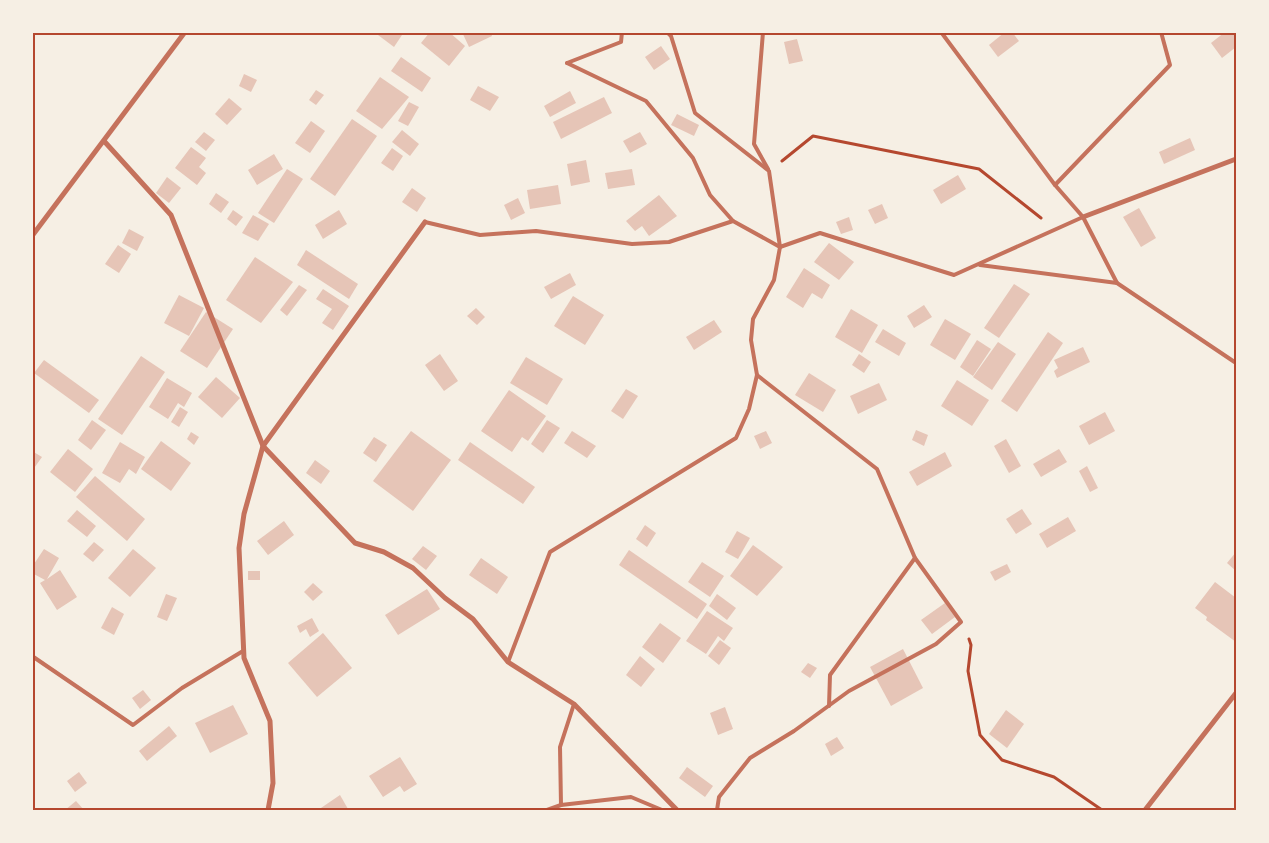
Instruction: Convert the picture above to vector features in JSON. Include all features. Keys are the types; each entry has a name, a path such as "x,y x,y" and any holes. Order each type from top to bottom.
{"street":[{"path":"32,236 185,32"},
{"path":"104,141 171,215 263,446 355,543 384,552 413,568 445,598 472,619 508,662 574,704 677,810"},
{"path":"1083,217 1236,159"},
{"path":"268,810 273,783 270,721 244,658 243,651 238,548 244,514 263,446 425,222"},
{"path":"1145,810 1236,693"}],"lane":[{"path":"622,32 620,42 567,63 646,101 693,158 710,195 732,221 780,247 820,233 954,275 980,265 1083,217"},
{"path":"667,32 671,36 695,113 769,170"},
{"path":"508,662 550,552 736,438 749,409 757,375 751,340 752,319 774,280 780,247 769,170 754,144 763,32"},
{"path":"942,32 1055,185 1083,217 1117,284"},
{"path":"1055,185 1170,65 1161,32"},
{"path":"425,222 480,235 536,231 632,244 669,242 732,221"},
{"path":"980,265 1117,284 1236,363"},
{"path":"717,810 719,797 750,758 794,731 848,691 936,644 961,622 914,558 877,469 757,375"},
{"path":"829,706 830,675 914,558"},
{"path":"32,656 134,725 182,688 243,651"},
{"path":"561,805 560,747 574,704"},
{"path":"547,810 561,805 631,797 662,810"}],"path":[{"path":"769,170 813,136 979,169 1056,230"},
{"path":"961,622 971,645 968,671 980,735 1002,760 1054,777 1102,810"}],"building":[{"path":"374,32 404,32 394,47"},
{"path":"430,32 449,32 465,46 449,66 421,43"},
{"path":"462,32 491,32 492,36 469,47"},
{"path":"1005,32 1012,32 1019,41 998,57 989,45"},
{"path":"1225,32 1236,32 1236,47 1222,58 1211,43"},
{"path":"797,39 803,61 789,64 784,42"},
{"path":"661,46 670,59 654,70 645,57"},
{"path":"401,57 431,78 422,92 391,71"},
{"path":"244,74 257,80 251,92 239,86"},
{"path":"380,77 409,97 382,129 356,111"},
{"path":"478,86 499,97 490,111 470,100"},
{"path":"316,90 324,95 316,105 309,100"},
{"path":"570,91 576,103 550,117 544,106"},
{"path":"604,97 612,113 561,139 553,122"},
{"path":"229,98 242,109 227,125 215,114"},
{"path":"409,102 419,107 408,126 398,121"},
{"path":"677,114 699,125 694,136 671,125"},
{"path":"352,119 377,136 335,196 310,179"},
{"path":"311,121 325,131 310,153 295,143"},
{"path":"402,130 419,144 410,156 392,142"},
{"path":"204,132 215,140 206,151 195,142"},
{"path":"640,132 647,144 630,153 623,141"},
{"path":"1190,138 1195,150 1164,164 1159,152"},
{"path":"191,147 206,158 199,167 206,173 197,185 175,168"},
{"path":"392,148 403,156 393,171 381,163"},
{"path":"274,154 283,169 257,185 248,170"},
{"path":"586,160 590,182 571,186 567,164"},
{"path":"287,169 303,179 274,223 258,213"},
{"path":"632,169 635,185 608,189 605,173"},
{"path":"958,175 966,189 941,204 933,190"},
{"path":"167,177 181,188 169,203 156,193"},
{"path":"558,185 561,204 530,209 527,190"},
{"path":"412,188 426,198 417,212 402,202"},
{"path":"216,193 229,202 221,213 209,204"},
{"path":"659,195 677,216 649,236 642,226 635,231 626,221"},
{"path":"518,198 525,213 511,220 504,205"},
{"path":"882,204 888,218 875,224 868,210"},
{"path":"1139,208 1156,238 1141,247 1123,217"},
{"path":"233,210 243,217 236,226 227,219"},
{"path":"339,210 347,224 323,239 315,225"},
{"path":"253,215 269,224 258,241 242,233"},
{"path":"849,217 853,230 841,234 836,222"},
{"path":"129,229 144,237 137,251 122,243"},
{"path":"829,243 854,262 839,280 814,262"},
{"path":"118,245 131,254 119,273 105,264"},
{"path":"306,250 358,284 349,299 297,265"},
{"path":"255,257 293,282 261,323 226,300"},
{"path":"804,268 830,285 822,299 812,293 803,308 786,297"},
{"path":"570,273 576,285 551,299 544,287"},
{"path":"1014,284 1030,294 999,338 984,328"},
{"path":"299,285 307,290 287,316 280,310"},
{"path":"323,289 349,306 333,330 322,323 332,309 316,299"},
{"path":"179,295 204,308 189,336 164,323"},
{"path":"573,296 604,315 585,345 554,326"},
{"path":"924,305 932,317 914,328 907,316"},
{"path":"476,308 485,317 477,325 467,316"},
{"path":"851,309 878,325 862,353 835,337"},
{"path":"206,312 233,329 207,368 180,351"},
{"path":"945,319 971,334 955,360 930,345"},
{"path":"714,320 722,332 694,350 686,337"},
{"path":"883,329 906,343 899,356 875,342"},
{"path":"1048,332 1063,343 1017,412 1001,401"},
{"path":"977,340 991,349 973,376 960,367"},
{"path":"998,342 1016,354 992,390 973,377"},
{"path":"1083,347 1090,362 1057,378 1054,371 1058,368 1054,360"},
{"path":"440,354 458,381 444,391 425,365"},
{"path":"859,354 871,362 864,373 852,365"},
{"path":"141,356 165,372 122,435 98,419"},
{"path":"526,357 563,379 547,405 510,383"},
{"path":"44,360 99,400 89,413 34,373"},
{"path":"809,373 836,390 823,412 795,395"},
{"path":"216,377 240,398 222,418 198,397"},
{"path":"167,378 192,393 184,407 178,403 168,419 149,407"},
{"path":"957,380 989,400 972,426 941,406"},
{"path":"879,383 887,400 858,414 850,396"},
{"path":"626,389 638,396 623,419 611,411"},
{"path":"509,390 546,416 528,441 522,437 512,452 481,431"},
{"path":"180,407 188,412 179,427 171,422"},
{"path":"1105,412 1115,431 1089,445 1079,426"},
{"path":"92,420 106,430 91,450 78,440"},
{"path":"547,420 560,428 543,453 531,444"},
{"path":"916,430 928,435 924,446 912,440"},
{"path":"411,431 451,460 413,511 373,481"},
{"path":"572,431 596,446 587,458 564,443"},
{"path":"766,431 772,443 760,449 754,436"},
{"path":"191,432 199,437 194,445 187,439"},
{"path":"374,437 387,445 376,462 363,453"},
{"path":"1006,439 1021,466 1009,473 994,446"},
{"path":"161,441 191,463 171,491 141,469"},
{"path":"120,442 145,457 136,474 129,469 120,483 102,473"},
{"path":"470,442 535,487 523,504 458,460"},
{"path":"68,449 93,469 75,492 50,472"},
{"path":"1059,449 1067,462 1041,477 1033,464"},
{"path":"32,451 42,457 32,471"},
{"path":"945,452 952,466 917,486 909,472"},
{"path":"315,460 330,471 321,484 306,473"},
{"path":"1087,466 1098,488 1090,492 1079,471"},
{"path":"95,476 145,519 127,541 76,497"},
{"path":"1022,509 1032,524 1016,534 1006,519"},
{"path":"77,510 96,526 87,537 67,521"},
{"path":"1068,517 1076,531 1047,548 1039,534"},
{"path":"284,521 294,535 268,555 257,541"},
{"path":"645,525 656,533 647,547 636,539"},
{"path":"737,531 750,538 738,559 725,552"},
{"path":"94,542 104,550 93,562 83,554"},
{"path":"753,545 783,567 757,596 730,576"},
{"path":"423,546 437,556 426,570 412,559"},
{"path":"44,549 59,558 47,579 60,570 77,597 57,610 40,583 45,580 32,573 32,567"},
{"path":"133,549 156,568 130,597 108,578"},
{"path":"629,550 707,604 697,619 619,565"},
{"path":"1236,552 1236,571 1227,563"},
{"path":"481,558 508,577 497,594 469,575"},
{"path":"702,562 724,576 710,597 688,582"},
{"path":"1007,564 1011,572 995,581 990,572"},
{"path":"248,571 260,571 260,580 248,580"},
{"path":"1215,582 1236,598 1236,642 1206,620 1207,617 1195,608"},
{"path":"313,583 323,592 313,601 304,592"},
{"path":"427,589 440,609 398,635 385,615"},
{"path":"166,594 177,598 167,621 157,617"},
{"path":"717,594 736,608 727,620 709,606"},
{"path":"945,603 955,617 932,634 921,620"},
{"path":"112,607 124,614 114,635 101,628"},
{"path":"707,611 733,628 724,641 718,636 706,654 686,641"},
{"path":"312,618 319,631 310,637 306,629 300,633 297,626"},
{"path":"660,623 681,638 663,663 642,647"},
{"path":"323,633 352,668 317,697 288,663"},
{"path":"720,640 731,648 719,665 708,656"},
{"path":"903,649 923,688 891,706 870,667"},
{"path":"640,656 655,669 641,687 626,675"},
{"path":"808,663 817,668 810,678 801,672"},
{"path":"143,690 151,700 140,709 132,698"},
{"path":"233,705 248,734 210,753 195,723"},
{"path":"725,707 733,729 718,735 710,713"},
{"path":"1006,710 1024,724 1007,748 989,734"},
{"path":"169,726 177,736 147,761 139,751"},
{"path":"837,737 844,748 831,756 825,744"},
{"path":"400,757 417,784 404,792 400,786 383,797 369,776"},
{"path":"687,767 713,786 705,797 679,778"},
{"path":"79,772 87,783 75,792 67,781"},
{"path":"340,795 348,809 318,810"},
{"path":"76,801 84,810 65,810"}]}
